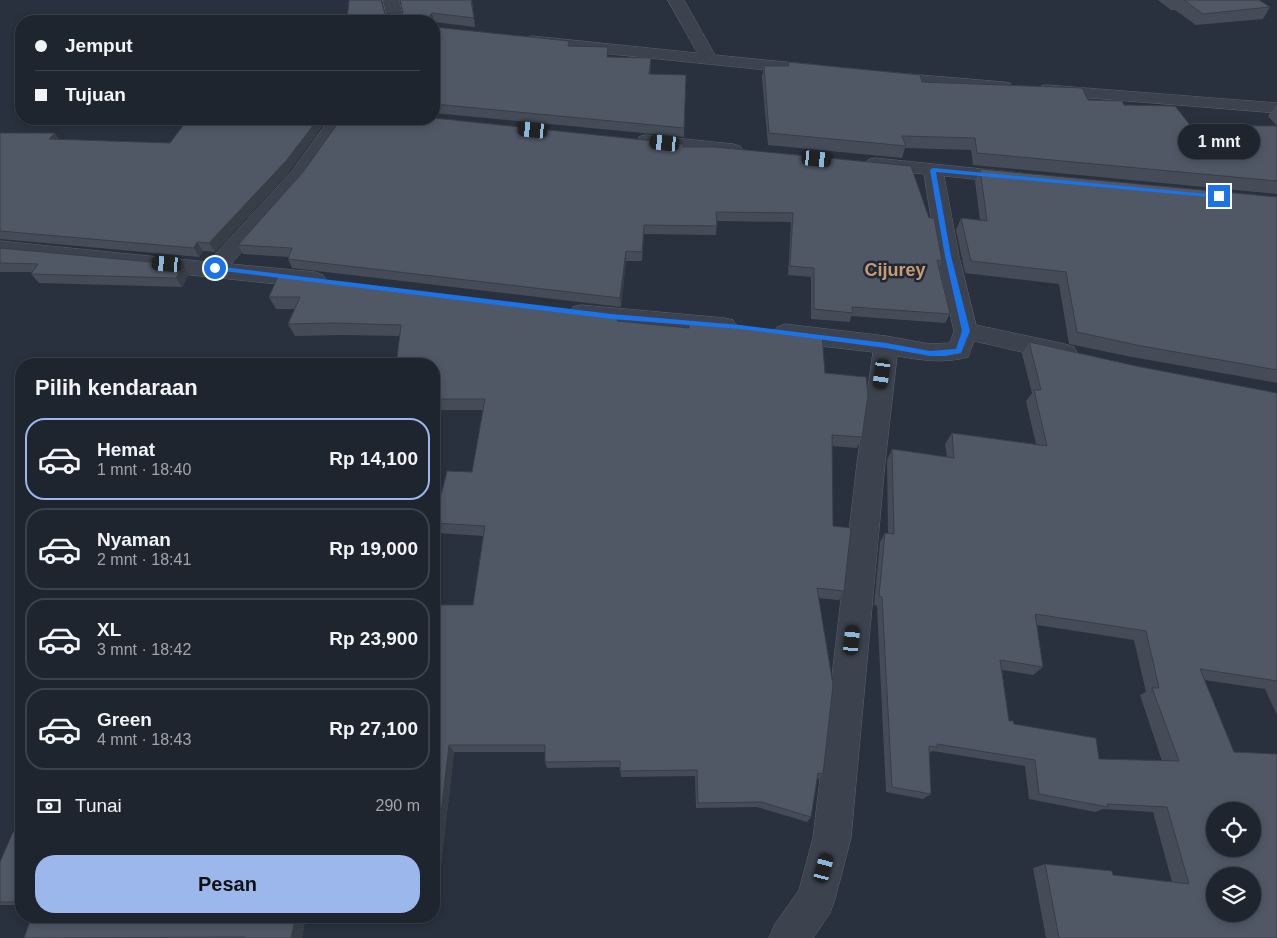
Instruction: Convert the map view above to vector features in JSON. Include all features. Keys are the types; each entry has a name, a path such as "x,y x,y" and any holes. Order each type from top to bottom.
{"street":[{"path":"391,0 395,15"},
{"path":"676,0 709,59"},
{"path":"518,39 834,72"},
{"path":"872,76 1277,108"},
{"path":"215,268 298,176 335,125"},
{"path":"631,140 749,152"},
{"path":"856,162 1036,179"},
{"path":"563,311 755,329 886,345 930,353 958,351 966,331 948,256 933,170"},
{"path":"0,248 215,268 334,282"},
{"path":"966,331 1089,358"},
{"path":"789,938 816,899 832,838 871,463 886,345"}],"building":[{"path":"349,0 381,0 385,14 403,13 400,0 471,0 474,18 432,13 430,15 348,15"},
{"path":"1184,0 1259,0 1270,7 1203,14"},
{"path":"440,28 569,41 568,46 608,47 607,57 651,58 649,74 686,75 684,128 440,105"},
{"path":"788,62 920,75 922,82 1082,88 1088,100 1122,101 1124,105 1175,106 1190,125 1277,126 1277,181 977,153 975,138 902,136 906,146 769,133 764,66 789,66"},
{"path":"440,119 683,144 683,147 715,147 911,166 929,218 934,218 942,261 937,260 950,314 852,307 853,313 814,309 814,268 790,266 793,213 716,212 717,226 644,225 642,252 626,251 620,298 288,259 292,248 238,245 303,172 337,125 440,125"},
{"path":"184,125 313,125 286,161 209,243 197,242 194,248 0,231 0,133 55,133 49,139 170,143"},
{"path":"980,169 1277,197 1277,370 1136,345 1077,332 1066,272 971,261 961,218 987,221"},
{"path":"0,248 183,265 176,278 31,274 38,264 0,263"},
{"path":"279,274 618,315 617,321 689,328 689,321 822,335 825,373 866,377 868,395 862,437 832,435 833,526 851,528 844,591 817,588 833,685 823,774 818,773 811,817 761,802 698,803 697,770 620,771 620,761 545,762 545,745 449,745 440,822 440,605 473,605 485,526 440,523 440,499 447,471 472,472 485,399 440,399 440,358 397,358 401,325 288,324 300,297 269,297"},
{"path":"1029,342 1136,366 1277,393 1277,681 1200,669 1234,752 1277,754 1277,938 1059,938 1045,864 1112,871 1113,875 1189,884 1167,807 1107,804 1108,807 1039,794 1035,760 937,744 937,747 929,746 931,794 892,787 882,597 879,596 885,533 894,534 892,449 954,458 952,433 1047,446 1034,390 1041,390","holes":["1035,614 1146,631 1159,688 1152,688 1179,761 1099,759 1096,738 1014,724 1013,721 1009,721 1000,660 1043,667"]},
{"path":"13,832 15,832 15,902 0,902 0,862"},
{"path":"29,923 294,923 291,938 24,938"}],"district":[{"name":"Cijurey","path":"895,270"}],"route":[{"path":"215,268 612,316 740,327 886,345 930,353 945,353 958,351 966,331 948,256 933,170 1219,196"}]}
